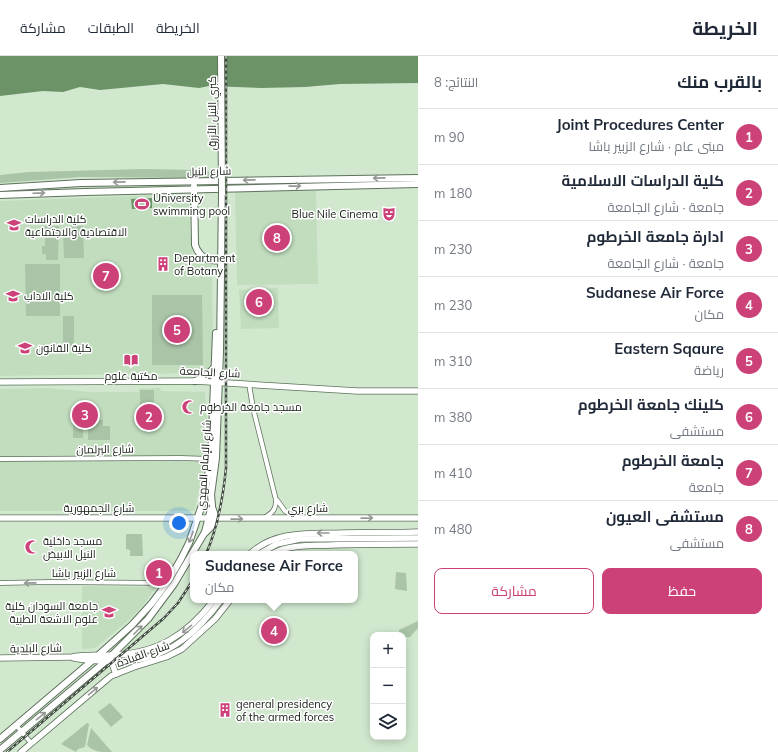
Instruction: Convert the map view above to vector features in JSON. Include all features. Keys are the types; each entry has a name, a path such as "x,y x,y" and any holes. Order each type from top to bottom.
{"main road":[{"path":"218,56 220,193"},
{"name":"كبري النيل الأزرق","path":"220,193 221,56"},
{"name":"شارع النيل","path":"0,188 81,183 418,178"},
{"path":"194,181 195,245 198,252 204,257 211,260 220,260"},
{"name":"شارع النيل","path":"0,195 418,184"},
{"name":"شارع الإمام المهدي","path":"193,551 204,535 209,519 212,505 211,495 216,458 220,193"},
{"name":"شارع الإمام المهدي","path":"0,739 132,625 152,603 167,583 181,559 203,502 210,459 216,382 215,368 220,260"},
{"path":"195,381 205,377 215,368"},
{"name":"شارع الجامعة","path":"0,382 195,381 357,391 418,391"},
{"path":"204,535 216,518 212,505"},
{"name":"شارع الجمهورية","path":"0,518 198,518"},
{"name":"شارع بري","path":"198,518 418,518"},
{"path":"382,532 382,541"},
{"path":"254,551 265,542 289,535 309,533 418,532"},
{"path":"278,551 295,547 418,538"},
{"path":"264,551 277,544 294,540 382,541 418,544"},
{"name":"شارع الإمام المهدي","path":"0,750 109,659 159,605 174,584 190,556"},
{"name":"شارع القيادة","path":"109,659 138,653 170,641 193,624 211,603"},
{"name":"شارع القيادة","path":"72,657 83,654 99,654 109,659 127,661 142,659 159,653 176,646 197,629 220,603"},
{"name":"شارع القيادة","path":"21,752 100,685 116,674 176,653 192,641 215,619 228,603"},
{"path":"72,657 93,660 109,659 116,674"},
{"name":"شارع البلدية","path":"0,658 72,657"}],"street":[{"path":"249,384 253,408 276,500 276,506 273,512 264,518"},
{"name":"شارع البرلمان","path":"0,459 210,459"},
{"path":"276,500 286,511 296,518"},
{"name":"شارع الزبير باشا","path":"0,583 167,583"},
{"path":"16,726 31,743"}],"shaded area":[{"path":"0,56 418,56 418,83 340,84 305,87 261,88 209,86 199,88 163,84 100,90 80,87 63,92 43,91 0,96"},
{"path":"144,169 216,172 218,177 81,177 0,183 0,175 29,172"},
{"path":"316,191 318,284 237,285 235,192"},
{"path":"189,194 190,230 193,258 212,264 213,363 206,373 0,376 0,201"},
{"name":"University swimming pool","path":"152,198 152,208 132,209 131,199"},
{"path":"45,226 59,226 58,260 46,260 46,254 42,254 42,246 45,246 45,238 42,238 42,229 45,229"},
{"path":"71,226 83,226 84,258 64,258 63,232 71,232"},
{"path":"25,264 60,264 60,316 26,316"},
{"path":"278,288 279,328 241,329 239,290"},
{"path":"152,295 202,295 203,365 152,365"},
{"path":"63,316 74,316 74,345 63,345"},
{"path":"47,388 91,392 139,392 139,389 160,388 161,391 205,392 207,417 205,467 194,511 0,511 0,389"},
{"path":"140,390 154,390 154,419 140,419"},
{"path":"73,420 83,420 83,438 73,438"},
{"path":"88,420 103,420 103,426 110,426 110,440 88,440"},
{"path":"126,534 142,534 143,556 130,556 130,550 126,549"},
{"path":"396,572 406,573 407,591 395,589"},
{"name":"جامعة السودان كلية علوم الاشعة الطبية","path":"82,586 156,587 144,604 129,620 95,648 82,649"},
{"path":"418,621 418,628 410,637 406,637 406,632 399,632 399,630"},
{"path":"110,703 123,717 111,727 98,712"},
{"path":"87,723 89,724 85,747 78,749 76,752 61,744"},
{"path":"91,728 112,752 101,752 87,745"}],"railway":[{"path":"207,551 214,533 219,512 226,468 226,56"},
{"path":"7,752 164,618 178,603 190,585"}],"place":[{"name":"University swimming pool","path":"142,204"},
{"name":"Blue Nile Cinema","path":"389,214"},
{"name":"كلية الدراسات الاقتصادية والاجتماعية","path":"14,225"},
{"name":"مستشفى العيون","path":"277,238"},
{"name":"Department of Botany","path":"163,264"},
{"name":"جامعة الخرطوم","path":"106,276"},
{"name":"كلية الاداب","path":"13,296"},
{"name":"كلينك جامعة الخرطوم","path":"259,302"},
{"name":"Eastern Sqaure","path":"177,330"},
{"name":"كلية القانون","path":"25,348"},
{"name":"مكتبة علوم","path":"131,360"},
{"name":"مسجد جامعة الخرطوم","path":"189,407"},
{"name":"ادارة جامعة الخرطوم","path":"85,415"},
{"name":"كلية الدراسات الاسلامية","path":"149,417"},
{"name":"مسجد داخلية النيل الابيض","path":"32,547"},
{"name":"Joint Procedures Center","path":"159,573"},
{"name":"جامعة السودان كلية علوم الاشعة الطبية","path":"109,612"},
{"name":"Sudanese Air Force","path":"274,631"},
{"name":"general presidency of the armed forces","path":"225,710"}]}
